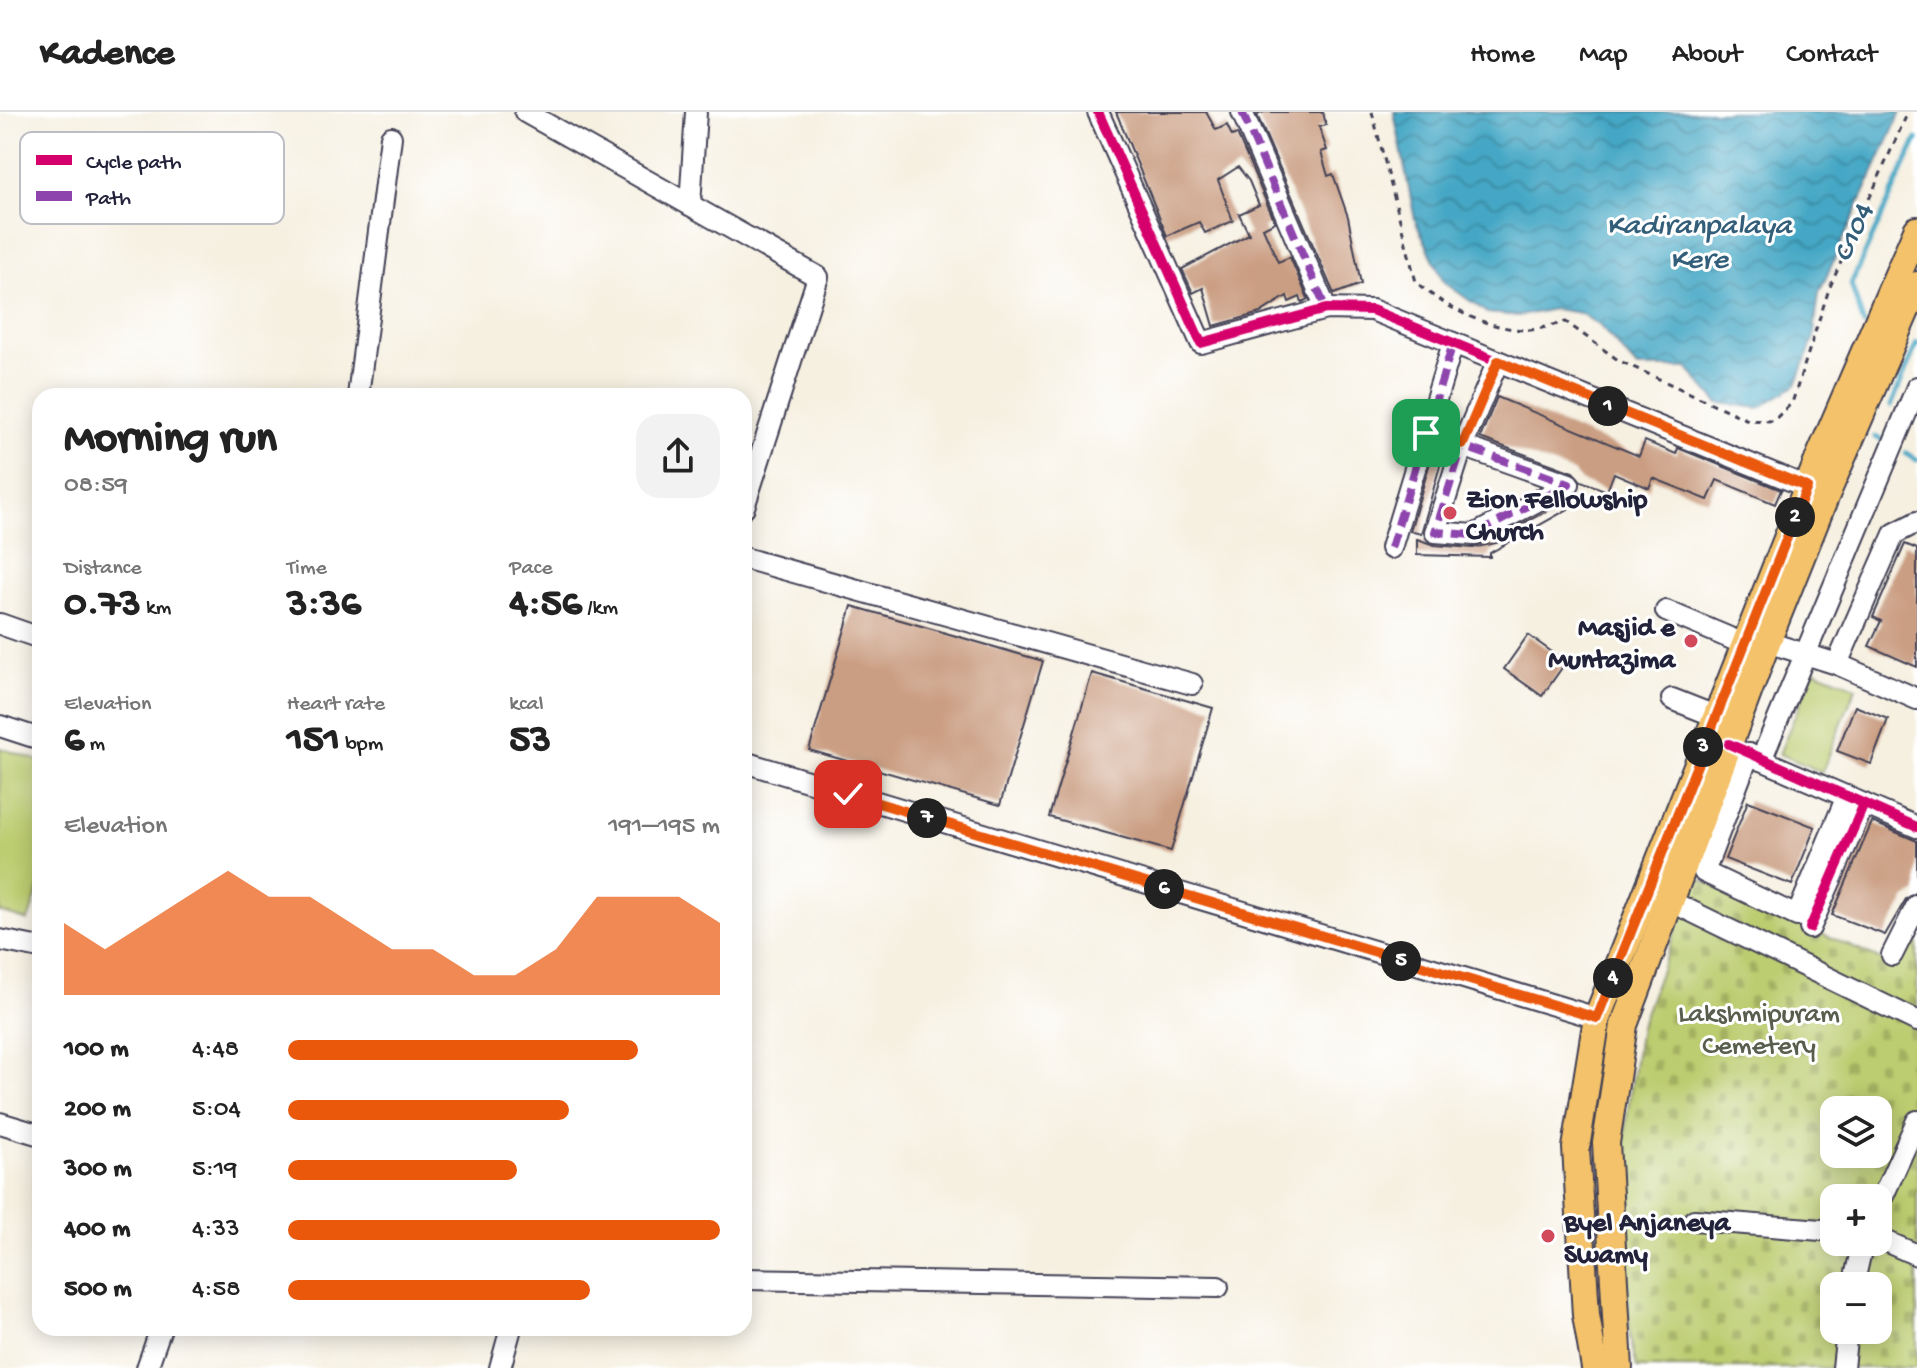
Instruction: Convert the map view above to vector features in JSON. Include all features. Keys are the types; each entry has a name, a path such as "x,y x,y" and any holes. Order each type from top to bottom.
{"main road":[{"path":"1619,1368 1606,1143 1624,1025 1670,901 1746,753 1756,643 1807,487 1917,230"},
{"path":"1595,1368 1586,1315 1576,1148 1597,1018 1715,716 1756,643 1826,495 1917,285"}],"street":[{"path":"525,112 818,277 752,482"},
{"path":"690,205 696,112"},
{"path":"1098,112 1201,343 1326,309 1372,310 1807,487"},
{"path":"1242,112 1326,309"},
{"path":"359,388 391,137"},
{"path":"1391,548 1453,343"},
{"path":"1426,433 1463,444 1569,484 1474,535 1435,532 1463,444 1498,361"},
{"path":"1855,800 1797,916 1704,872 1746,753 1806,654 1910,430 1917,387"},
{"path":"1837,664 1894,534 1917,522"},
{"path":"752,560 1192,684"},
{"path":"1666,611 1756,643 1837,664 1917,699"},
{"path":"0,624 32,635"},
{"path":"1672,699 1715,716"},
{"path":"0,726 32,736"},
{"path":"1746,753 1917,827"},
{"path":"752,764 1597,1018"},
{"path":"1810,928 1855,800"},
{"path":"1670,901 1917,1021"},
{"path":"1892,955 1917,905"},
{"path":"0,940 32,946"},
{"path":"1888,1184 1917,1121"},
{"path":"0,1123 32,1133"},
{"path":"1694,1220 1820,1230"},
{"path":"1892,1244 1917,1255"},
{"path":"752,1279 1218,1287"},
{"path":"147,1368 158,1336"},
{"path":"500,1368 509,1336"},
{"path":"1843,1368 1846,1344"}],"path":[{"path":"1372,112 1416,282 1437,300 1488,323 1525,330 1566,322 1618,360 1748,420 1773,421 1792,403 1829,289 1908,112"}],"green space":[{"path":"1814,670 1856,687 1822,772 1779,754"},
{"path":"0,748 32,758 32,909 28,921 0,912"},
{"name":"Lakshmipuram Cemetery","path":"1695,877 1890,964 1917,915 1917,1368 1637,1368 1630,1338 1619,1170 1640,1027"}],"water":[{"name":"Kadiranpalaya Kere","path":"1394,112 1901,112 1819,293 1813,341 1796,385 1759,408 1718,403 1687,368 1637,368 1600,326 1580,313 1554,309 1519,316 1487,313 1444,282 1415,220"}],"building":[{"path":"1116,112 1206,112 1216,130 1227,125 1232,136 1237,134 1275,222 1263,228 1278,262 1290,257 1308,299 1302,302 1300,297 1289,302 1287,296 1260,313 1214,326 1203,288 1193,293 1182,269 1249,234 1239,214 1259,205 1249,181 1238,167 1218,180 1233,221 1205,233 1199,222 1167,236"},
{"path":"1264,112 1323,112 1326,125 1319,127 1327,150 1321,152 1328,176 1333,174 1348,217 1361,284 1334,294 1257,115"},
{"path":"1497,397 1639,456 1645,441 1676,454 1678,448 1781,490 1775,504 1717,480 1708,500 1653,478 1649,488 1614,473 1607,491 1581,481 1573,472 1480,438"},
{"path":"1431,459 1441,462 1421,534 1410,531"},
{"path":"1564,502 1568,509 1490,553 1490,557 1417,555 1417,539 1434,545 1473,548 1500,542 1497,537"},
{"path":"1905,544 1917,549 1917,667 1869,646 1881,621 1873,617"},
{"path":"852,606 1043,661 1000,805 809,750"},
{"path":"1528,635 1566,662 1542,696 1504,669"},
{"path":"1092,673 1213,708 1171,851 1049,817"},
{"path":"1855,706 1888,719 1871,764 1837,751"},
{"path":"1748,801 1815,827 1792,885 1725,859"},
{"path":"1872,822 1917,841 1917,892 1906,899 1885,935 1832,915"}],"waterway":[{"name":"C104","path":"1864,325 1851,284 1917,139"},
{"path":"1891,406 1917,343"},
{"name":"C104","path":"1875,437 1880,439"},
{"name":"C104","path":"1906,453 1917,460"}],"marked path":[{"path":"1242,112 1326,309"},
{"path":"1391,548 1453,343"},
{"path":"1426,433 1569,484 1474,535 1435,532 1463,444 1498,361"}],"cycle path":[{"path":"1098,112 1201,343 1326,309 1372,310 1807,487"},
{"path":"1729,744 1917,827"},
{"path":"1810,928 1864,804"}],"place":[{"name":"Zion Fellowship Church","path":"1450,513"},
{"name":"Masjid e Muntazima","path":"1691,641"},
{"name":"Byel Anjaneya Swamy","path":"1548,1236"}],"route":[{"path":"848,794 1597,1018 1807,487 1498,361 1463,444 1426,433"}]}
